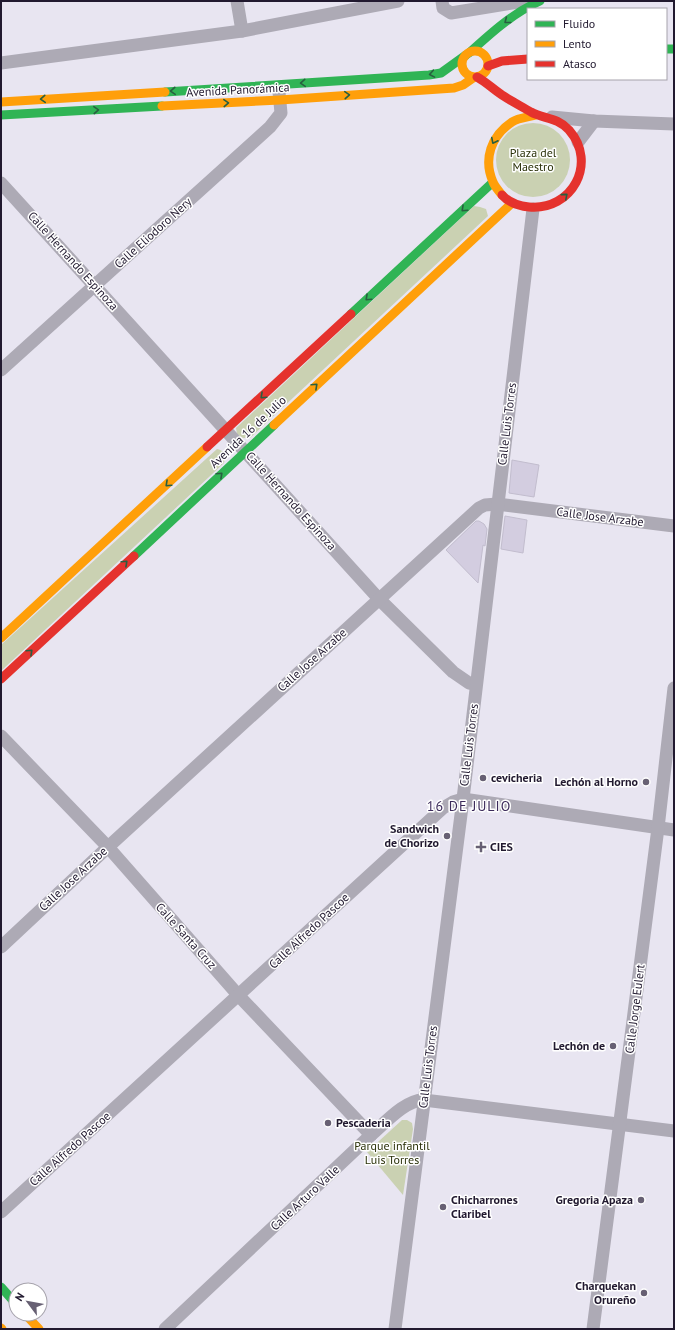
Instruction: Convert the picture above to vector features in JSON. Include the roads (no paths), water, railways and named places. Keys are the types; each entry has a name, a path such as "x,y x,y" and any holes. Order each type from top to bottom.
{"street":[{"path":"237,1 242,31"},
{"path":"1,63 34,60 242,31 398,1"},
{"path":"442,1 443,8 451,13 525,1"},
{"name":"Avenida Panorámica","path":"1,102 279,85 441,73 524,8 540,1"},
{"path":"488,83 486,59 481,53 477,52 467,54 462,62 462,67 466,74 488,83 503,95 542,115 557,120 566,126 578,142 581,155 581,169 577,182 569,193 559,202 546,207 533,209 522,207 512,203 501,194 492,183 488,168 489,152 494,137 505,125 514,119 525,116 542,115 594,121 674,124"},
{"path":"475,77 484,74 487,68 501,61 527,59"},
{"name":"Avenida Panorámica","path":"1,115 280,100 454,88 463,85 475,77"},
{"name":"Calle Eliodoro Nery","path":"1,370 270,127 281,113 279,85"},
{"path":"503,95 506,112 505,125"},
{"path":"578,142 594,121"},
{"name":"Calle Hernando Espinoza","path":"1,183 379,598 453,672 469,683 476,684"},
{"name":"Avenida 16 de Julio","path":"1,638 492,183"},
{"name":"Avenida 16 de Julio","path":"1,678 512,203"},
{"name":"Calle Luis Torres","path":"395,1329 463,799 533,209"},
{"name":"Calle Jose Arzabe","path":"1,947 379,598 479,508 485,505 497,504 674,526"},
{"name":"Calle Jorge Eulert","path":"593,1329 621,1124 674,688"},
{"name":"Calle Santa Cruz","path":"1,736 108,847 239,996 371,1135"},
{"path":"463,799 674,830"},
{"name":"Calle Alfredo Pascoe","path":"1,1212 443,808 453,802 463,799"},
{"name":"Calle Arturo Valle","path":"165,1329 371,1135 412,1102 424,1100 674,1130"},
{"path":"1,1288 8,1295"}],"place":[{"name":"cevicheria","path":"483,778"},
{"name":"Lechón al Horno","path":"646,782"},
{"name":"Sandwich de Chorizo","path":"447,836"},
{"name":"CIES","path":"481,847"},
{"name":"Lechón de","path":"613,1046"},
{"name":"Pescaderia","path":"328,1123"},
{"name":"Gregoria Apaza","path":"641,1200"},
{"name":"Chicharrones Claribel","path":"443,1207"},
{"name":"Charquekan Orureño","path":"644,1293"}],"district":[{"name":"16 DE JULIO","path":"469,806"}],"park label":[{"name":"Plaza del Maestro","path":"533,160"},
{"name":"Parque infantil Luis Torres","path":"392,1153"}]}
